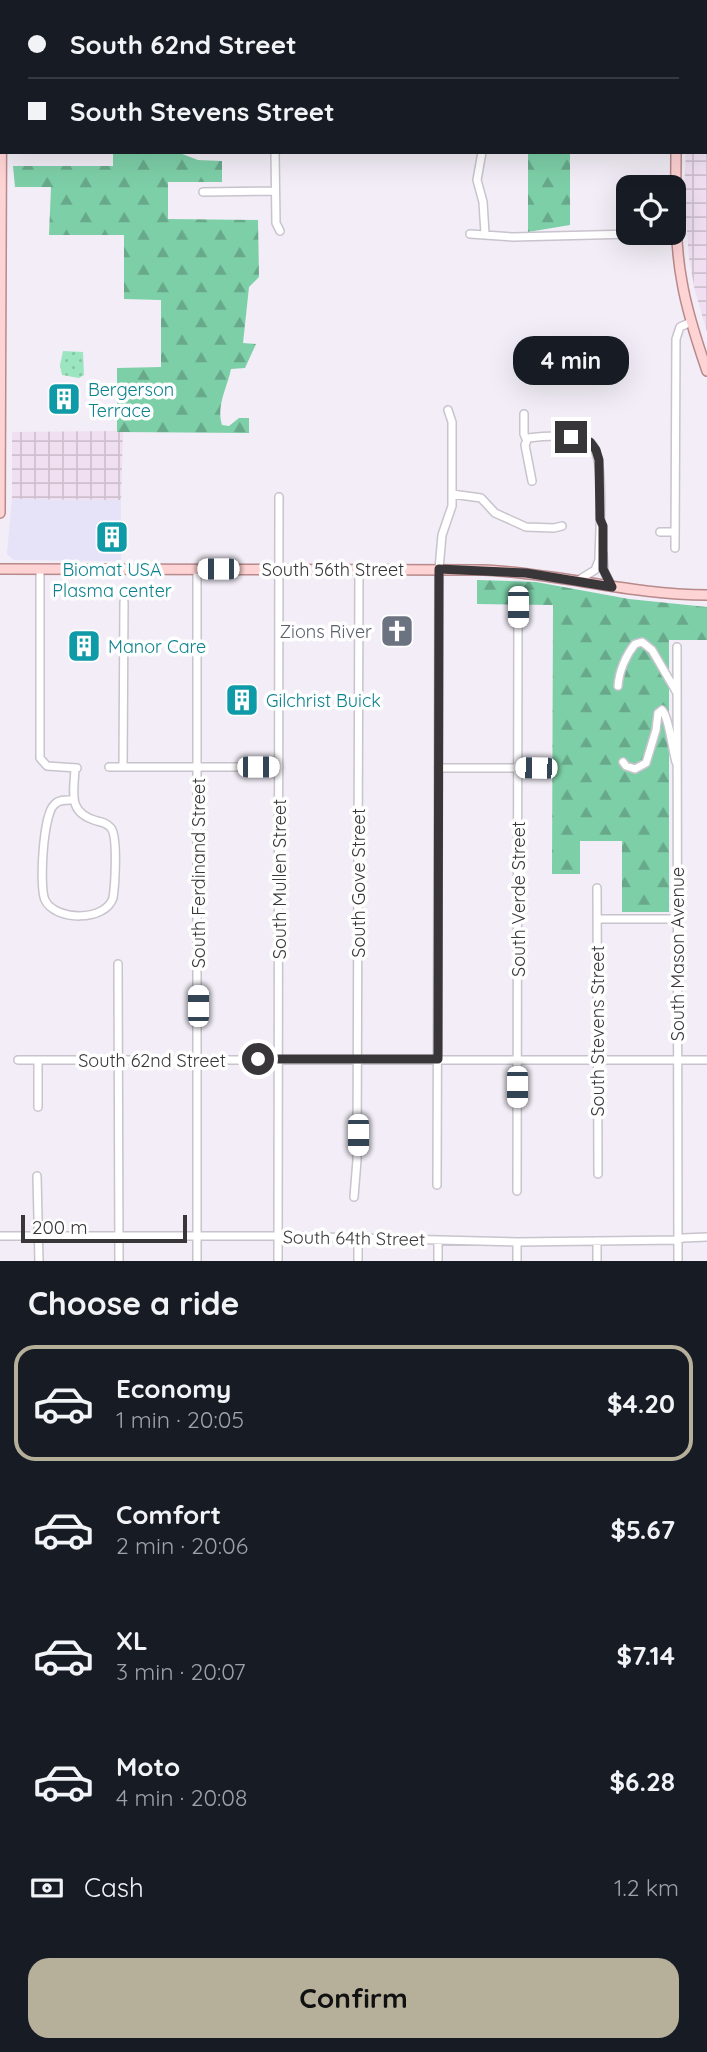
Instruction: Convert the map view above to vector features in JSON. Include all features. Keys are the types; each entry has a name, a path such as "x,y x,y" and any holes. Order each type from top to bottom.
{"main road":[{"path":"0,131 0,513"},
{"path":"675,175 676,154"},
{"path":"676,245 691,322 707,371"},
{"name":"South 56th Street","path":"0,569 511,571 655,593 707,595"}],"street":[{"path":"275,154 276,223 280,231"},
{"path":"482,154 477,180 483,202 485,233"},
{"path":"203,192 275,191"},
{"path":"470,234 513,237 616,234"},
{"path":"675,548 676,336 680,327 691,322"},
{"path":"437,1185 439,550 451,510 452,419 448,410"},
{"path":"524,414 524,434 532,481"},
{"path":"526,439 575,437 592,443 597,453 600,468 598,564 592,572 577,581"},
{"path":"452,494 481,498 495,513 526,527 562,526"},
{"name":"South Mullen Street","path":"278,1261 279,497"},
{"path":"600,519 603,526 604,571 612,587"},
{"path":"660,532 675,532"},
{"path":"40,569 39,753 41,762 47,766 76,768 74,800 79,814 107,824 114,835 113,898 109,907 97,914 62,913 50,907 44,897 46,820 56,803 74,800"},
{"name":"South Ferdinand Street","path":"197,569 197,1261"},
{"name":"South Gove Street","path":"354,1197 358,1059 359,569"},
{"path":"123,767 124,602"},
{"name":"South Verde Street","path":"517,1191 518,607"},
{"path":"618,686 619,675 630,651 635,643 642,642 653,651 677,693"},
{"name":"South Mason Avenue","path":"677,647 678,1261"},
{"path":"623,762 635,769 646,763 658,713 662,710 666,714 671,745 678,765"},
{"path":"109,767 279,767"},
{"path":"438,768 552,768"},
{"name":"South Stevens Street","path":"597,888 598,1174"},
{"path":"597,919 677,919"},
{"path":"118,964 119,1261"},
{"name":"South 62nd Street","path":"18,1060 707,1060"},
{"path":"38,1060 38,1107"},
{"path":"37,1176 39,1261"},
{"name":"South 64th Street","path":"0,1236 277,1236 517,1242 678,1240 707,1237"},
{"path":"358,1238 358,1261"},
{"path":"438,1240 438,1261"},
{"path":"597,1241 597,1261"},
{"path":"517,1242 517,1261"}],"shaded area":[{"path":"686,154 707,154 707,332 689,258"},
{"path":"123,431 121,500 12,499 12,432"},
{"path":"12,499 121,500 121,561 14,560 7,554"}],"green space":[{"path":"113,154 182,154 198,160 222,161 222,182 168,182 168,219 258,220 259,277 249,287 243,343 256,344 245,368 231,369 220,411 222,425 229,426 239,418 249,418 249,433 117,432 117,368 161,367 161,300 124,299 124,235 49,235 51,187 15,187 13,166 113,166"},
{"path":"528,154 570,154 570,225 528,232"},
{"path":"63,351 83,352 84,375 79,378 62,375 60,365"},
{"path":"477,580 536,582 629,599 707,607 707,640 669,640 669,912 622,912 622,841 580,841 580,874 552,874 553,605 477,604"}],"place":[{"name":"Bergerson Terrace","path":"64,399"},
{"name":"Biomat USA Plasma center","path":"112,537"},
{"name":"Zions River","path":"397,631"},
{"name":"Manor Care","path":"84,646"},
{"name":"Gilchrist Buick","path":"242,700"}],"route":[{"path":"258,1059 438,1059 439,569 526,573 612,587 603,569 598,456 590,442 571,437"}]}
